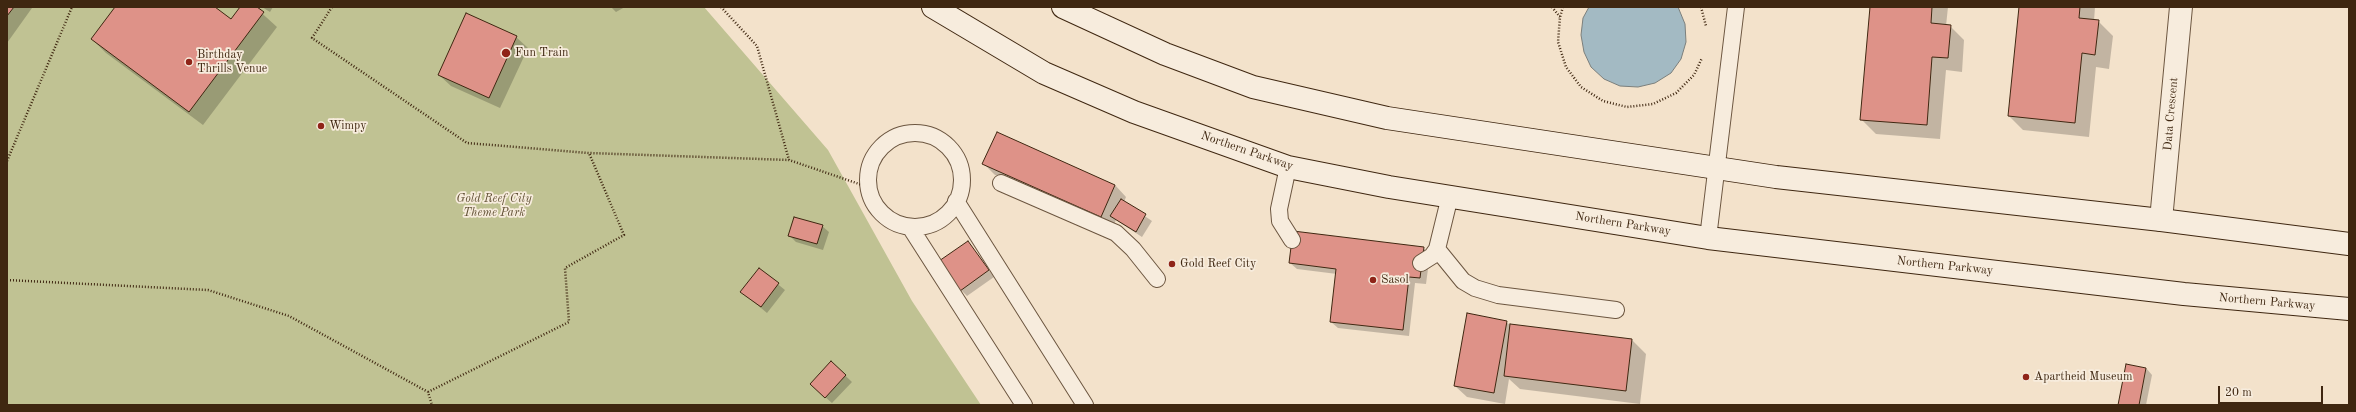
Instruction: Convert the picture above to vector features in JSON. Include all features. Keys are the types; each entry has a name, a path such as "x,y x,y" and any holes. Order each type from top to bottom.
{"main road":[{"name":"Northern Parkway","path":"933,7 1044,73 1134,112 1288,167 1450,196 1708,238 2184,294 2349,309"},
{"path":"1064,7 1165,54 1253,87 1387,118 1776,176 2161,220 2349,244"},
{"name":"Data Crescent","path":"2161,220 2181,7"}],"lane":[{"path":"1708,238 1736,7"},
{"path":"911,133 926,135 941,142 952,152 959,166 962,181 956,201 951,210 940,220 925,226 910,227 895,223 882,214 873,202 868,187 868,172 873,157 883,145 896,138 911,133"},
{"path":"1288,167 1280,221 1292,240"},
{"path":"1001,183 1116,233 1134,249 1157,279"},
{"path":"1422,263 1432,256 1437,249 1450,196"},
{"path":"956,201 1085,405"},
{"path":"910,227 1024,405"},
{"path":"1437,249 1463,281 1474,288 1498,295 1616,310"}],"path":[{"path":"7,161 72,7"},
{"path":"332,7 312,38 467,142 589,153 788,160 868,187"},
{"path":"721,7 757,46 788,160"},
{"path":"1552,7 1560,17"},
{"path":"1563,7 1560,17 1558,42 1566,67 1581,87 1603,101 1627,107 1653,104 1676,93 1694,75 1704,52"},
{"path":"1701,7 1706,29"},
{"path":"428,392 569,322 565,268 624,235 589,153"},
{"path":"7,280 208,290 289,316 428,392 432,405"}],"green space":[{"name":"Gold Reef City Theme Park","path":"7,7 704,7 828,150 912,301 981,405 7,405"}],"water":[{"path":"1589,7 1678,7 1685,24 1686,42 1681,59 1671,73 1655,83 1638,87 1620,86 1604,79 1591,67 1584,52 1581,35 1583,18"}],"building":[{"path":"7,7 14,7 7,16"},
{"path":"115,7 215,7 231,19 240,7 257,7 264,12 189,112 91,39"},
{"path":"1870,7 1932,7 1931,23 1951,25 1948,58 1932,57 1927,125 1860,120"},
{"path":"2019,7 2080,7 2079,18 2099,20 2095,55 2082,53 2075,123 2008,116"},
{"path":"466,13 517,36 489,98 438,75"},
{"path":"997,132 1115,185 1101,217 982,164"},
{"path":"1121,199 1146,214 1136,232 1110,216"},
{"path":"794,217 823,225 817,244 788,236"},
{"path":"1293,231 1424,247 1420,278 1409,277 1403,330 1330,322 1336,269 1289,263"},
{"path":"968,241 989,270 960,291 939,261"},
{"path":"759,268 779,283 761,307 740,292"},
{"path":"1467,313 1507,321 1494,393 1454,386"},
{"path":"1510,324 1632,339 1626,391 1504,376"},
{"path":"831,361 846,375 825,398 810,384"},
{"path":"2126,364 2146,368 2139,405 2118,405"}],"place":[{"name":"Fun Train","path":"506,53"},
{"name":"Birthday Thrills Venue","path":"189,62"},
{"name":"Wimpy","path":"321,126"},
{"name":"Gold Reef City","path":"1172,264"},
{"name":"Sasol","path":"1373,280"},
{"name":"Apartheid Museum","path":"2026,377"}]}
